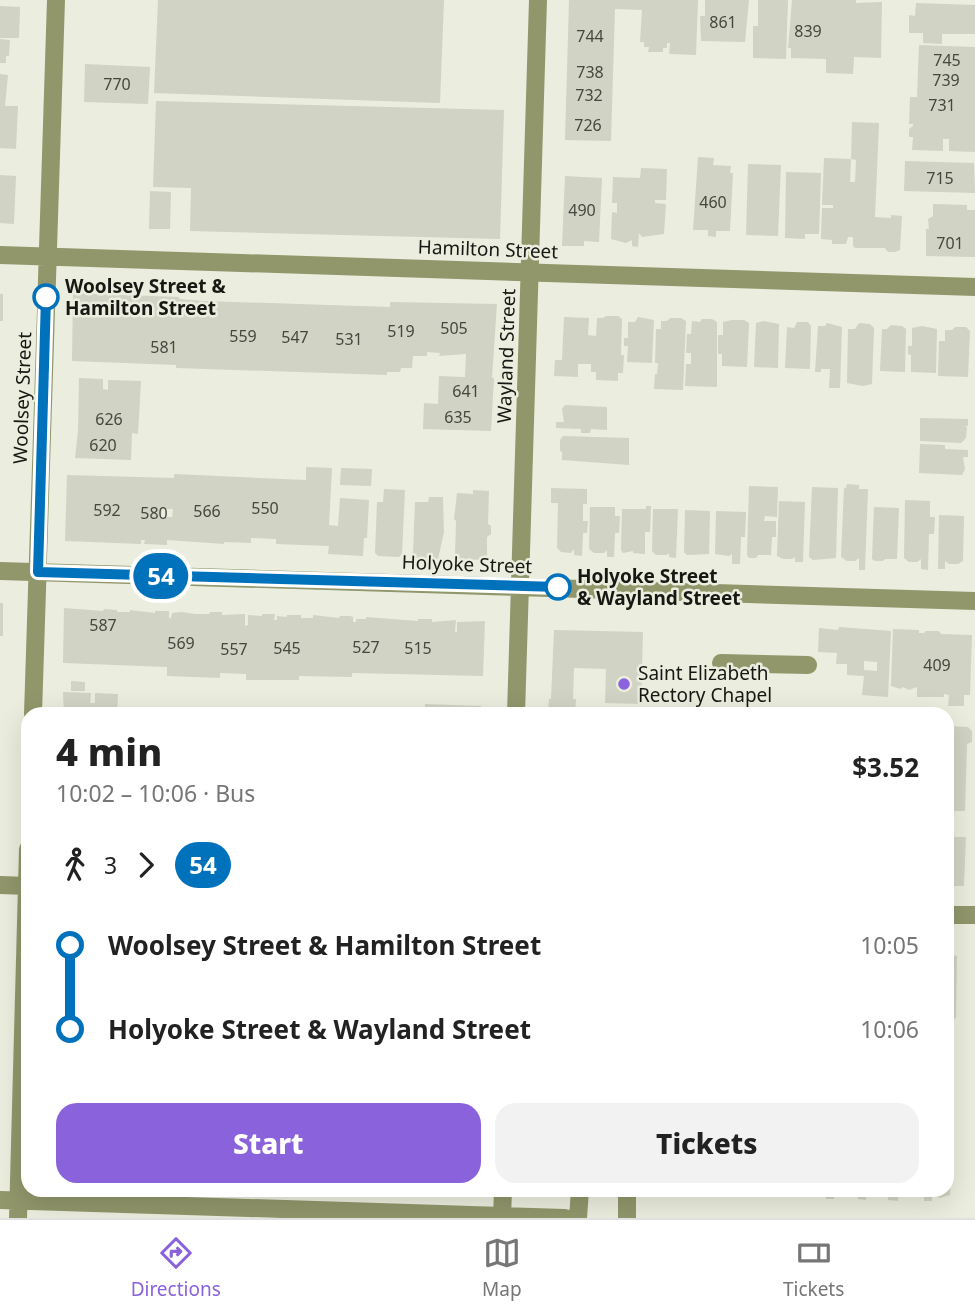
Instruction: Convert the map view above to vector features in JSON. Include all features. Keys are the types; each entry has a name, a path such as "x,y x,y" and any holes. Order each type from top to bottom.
{"street":[{"name":"Woolsey Street","path":"33,707 56,0"},
{"name":"Wayland Street","path":"516,707 538,0"},
{"name":"Hamilton Street","path":"0,255 975,287"},
{"name":"Holyoke Street","path":"0,572 975,601"},
{"path":"721,663 808,665"},
{"path":"0,886 21,886"},
{"path":"954,915 975,915"},
{"path":"18,1209 21,1101"},
{"path":"502,1217 503,1197"},
{"path":"579,1218 580,1197"},
{"path":"627,1218 628,1197"},
{"path":"0,1200 18,1209 565,1218"}],"building":[{"path":"158,0 444,0 440,103 154,93"},
{"path":"569,0 698,0 696,55 669,54 670,43 667,43 667,48 663,48 663,52 648,52 649,47 644,47 644,42 640,42 642,10 615,9 611,141 565,140"},
{"path":"705,0 749,0 745,42 701,41 700,16 705,16"},
{"path":"758,0 788,0 786,59 753,58 753,26 758,26"},
{"path":"792,0 882,2 881,58 854,57 853,74 826,73 826,59 791,58 791,48 788,48"},
{"path":"916,3 975,5 975,34 942,34 942,44 923,43 923,33 909,33 909,15 915,16"},
{"path":"0,6 20,7 19,38 0,38"},
{"path":"0,39 10,40 6,63 0,63"},
{"path":"919,45 975,47 975,152 949,151 949,139 943,139 943,151 912,150 913,137 909,137 909,129 913,126 909,124 910,97 917,97"},
{"path":"85,64 150,67 148,104 84,102"},
{"path":"0,74 8,75 5,106 18,106 16,149 0,148"},
{"path":"156,101 504,110 500,239 190,231 191,188 153,187"},
{"path":"852,122 879,123 875,217 902,216 900,250 888,252 885,248 855,248 853,237 848,237 846,244 832,244 832,240 821,239 822,208 833,208 833,205 822,205 824,158 851,159","holes":["851,159 856,160 855,182 850,182"]},
{"path":"698,157 714,158 713,165 731,166 730,173 733,173 730,231 716,231 716,237 708,236 708,230 693,230"},
{"path":"905,161 974,163 975,193 904,191"},
{"path":"748,164 781,165 778,236 746,235"},
{"path":"641,168 667,169 666,200 655,200 655,203 666,204 664,234 642,237 639,233 638,247 632,246 632,240 626,243 611,239 612,212 617,213 617,203 612,203 613,177 640,178"},
{"path":"786,172 821,173 819,234 805,234 805,239 785,238"},
{"path":"0,175 16,176 14,224 0,223"},
{"path":"565,176 602,178 599,242 584,241 584,246 562,246"},
{"path":"150,191 171,192 170,229 149,229"},
{"path":"933,204 967,205 967,210 975,210 975,257 926,256 926,229 929,229 928,219 933,216"},
{"path":"73,293 179,297 205,301 390,307 390,302 497,304 491,431 423,429 424,403 438,404 439,376 465,377 466,354 439,356 440,353 427,352 427,356 413,356 412,368 401,368 400,372 387,372 387,375 176,368 176,365 72,361"},
{"path":"0,294 3,294 3,321 0,321"},
{"path":"618,316 622,319 623,373 618,373 618,381 596,380 596,372 591,372 591,364 578,364 578,377 554,376 555,360 562,360 564,317 589,318 588,335 596,336 597,318"},
{"path":"638,317 654,320 652,363 627,362 628,346 624,346 624,338 628,338 628,322 635,322"},
{"path":"670,318 686,321 683,390 654,389 658,363 655,363 656,329 661,329 661,321"},
{"path":"702,319 717,322 717,387 685,386 686,364 691,364 691,353 686,353 687,334 691,334 692,321 700,322"},
{"path":"732,320 749,323 747,367 722,366 722,354 718,354 718,335 723,335 723,322"},
{"path":"764,321 779,324 778,368 754,367 756,323"},
{"path":"797,322 808,322 811,326 810,369 785,368 787,327 794,328"},
{"path":"827,323 842,327 840,388 829,388 830,369 815,372 818,326 825,326"},
{"path":"859,323 870,324 874,328 872,384 863,386 847,383 848,329 855,329"},
{"path":"891,325 906,329 905,372 880,371 882,329"},
{"path":"922,326 937,329 936,373 911,372 908,346 912,346 912,328"},
{"path":"966,327 970,331 968,377 938,376 939,341 945,341 945,330"},
{"path":"79,378 103,379 103,389 108,390 108,380 141,381 138,434 132,433 131,460 75,458"},
{"path":"565,405 607,407 607,430 591,429 590,433 581,433 581,429 556,428 556,422 564,422 562,409"},
{"path":"920,418 968,419 968,426 964,426 967,427 966,438 961,443 920,441"},
{"path":"563,436 629,438 629,465 562,460 560,440"},
{"path":"920,444 945,445 945,449 968,450 968,457 963,457 965,469 962,475 919,473"},
{"path":"306,467 332,468 329,525 338,526 340,498 369,500 363,556 328,554 329,546 276,544 276,539 251,538 251,543 224,544 167,540 167,545 144,544 145,540 141,540 141,544 65,541 67,475 174,478 174,474 306,480","holes":["162,509 173,509 172,517 161,517"]},
{"path":"341,468 372,469 371,486 340,485"},
{"path":"847,484 868,489 865,570 859,570 859,558 847,561 841,557 844,488"},
{"path":"749,486 778,487 777,517 765,516 764,521 776,521 776,537 772,537 771,555 749,558 747,555"},
{"path":"812,487 838,488 836,558 813,560 809,557"},
{"path":"551,488 587,489 587,504 583,504 583,521 588,521 587,533 583,533 582,556 574,555 574,549 571,553 561,552 557,548 558,503 551,503"},
{"path":"384,489 405,490 402,554 399,557 378,556 375,553 377,502 383,502"},
{"path":"473,490 489,491 488,524 491,526 491,534 487,537 487,556 482,560 460,559 455,555 454,519 457,493 473,494"},
{"path":"429,497 443,497 444,532 438,559 415,558 413,554 415,502 428,502"},
{"path":"905,500 930,501 930,517 935,517 934,534 929,534 928,570 921,569 921,559 909,562 904,558"},
{"path":"779,501 805,502 803,562 795,562 795,557 783,559 777,556"},
{"path":"646,506 651,506 650,532 645,532 645,554 633,551 623,553 622,509 646,509"},
{"path":"590,507 615,507 615,516 620,516 619,533 615,533 614,557 607,557 607,550 604,553 594,553 589,549"},
{"path":"874,507 899,508 897,559 872,559"},
{"path":"653,509 678,509 676,558 669,557 669,553 656,555 652,551"},
{"path":"685,510 710,511 709,554 687,555 684,552"},
{"path":"716,511 746,512 745,537 741,537 740,564 732,564 732,554 715,554"},
{"path":"939,515 964,516 963,561 949,564 945,561 945,569 938,569"},
{"path":"0,603 3,603 3,636 0,636"},
{"path":"64,608 117,612 169,611 169,618 172,613 182,612 245,614 245,626 248,625 248,615 262,614 275,614 274,620 277,620 277,616 301,615 301,618 313,618 313,615 339,618 350,616 353,617 353,622 366,617 418,621 432,619 432,622 456,620 455,632 457,622 485,621 483,676 352,673 352,677 299,676 299,680 246,680 246,674 220,673 220,678 167,676 167,667 63,663"},
{"path":"839,627 891,631 888,697 862,695 864,676 847,675 847,664 836,664 837,653 818,652 819,628 838,630","holes":["864,661 877,662 877,671 864,670"]},
{"path":"893,629 972,635 970,695 964,695 964,706 948,706 949,695 917,697 917,687 909,690 891,686"},
{"name":"Saint Elizabeth Rectory Chapel","path":"554,630 643,632 641,704 605,703 606,669 574,668 573,699 576,699 575,707 548,707"},
{"path":"71,681 85,682 85,691 71,691"},
{"path":"63,692 91,693 90,703 95,703 95,693 118,694 117,707 64,707"},
{"path":"425,704 481,706 481,707 425,707"},
{"path":"954,726 968,727 972,731 972,742 967,744 965,811 954,811"},
{"path":"954,837 966,837 964,886 954,886"},
{"path":"954,955 957,956 954,1018"},
{"path":"888,1197 898,1197 898,1201 888,1200"},
{"path":"924,1197 932,1197 932,1201 924,1201"}],"bus line":[{"name":"54","path":"46,297 38,572 558,587"}],"place":[{"name":"Woolsey Street & Hamilton Street","path":"46,297"},
{"name":"Holyoke Street & Wayland Street","path":"558,587"},
{"name":"Saint Elizabeth Rectory Chapel","path":"624,684"}]}
